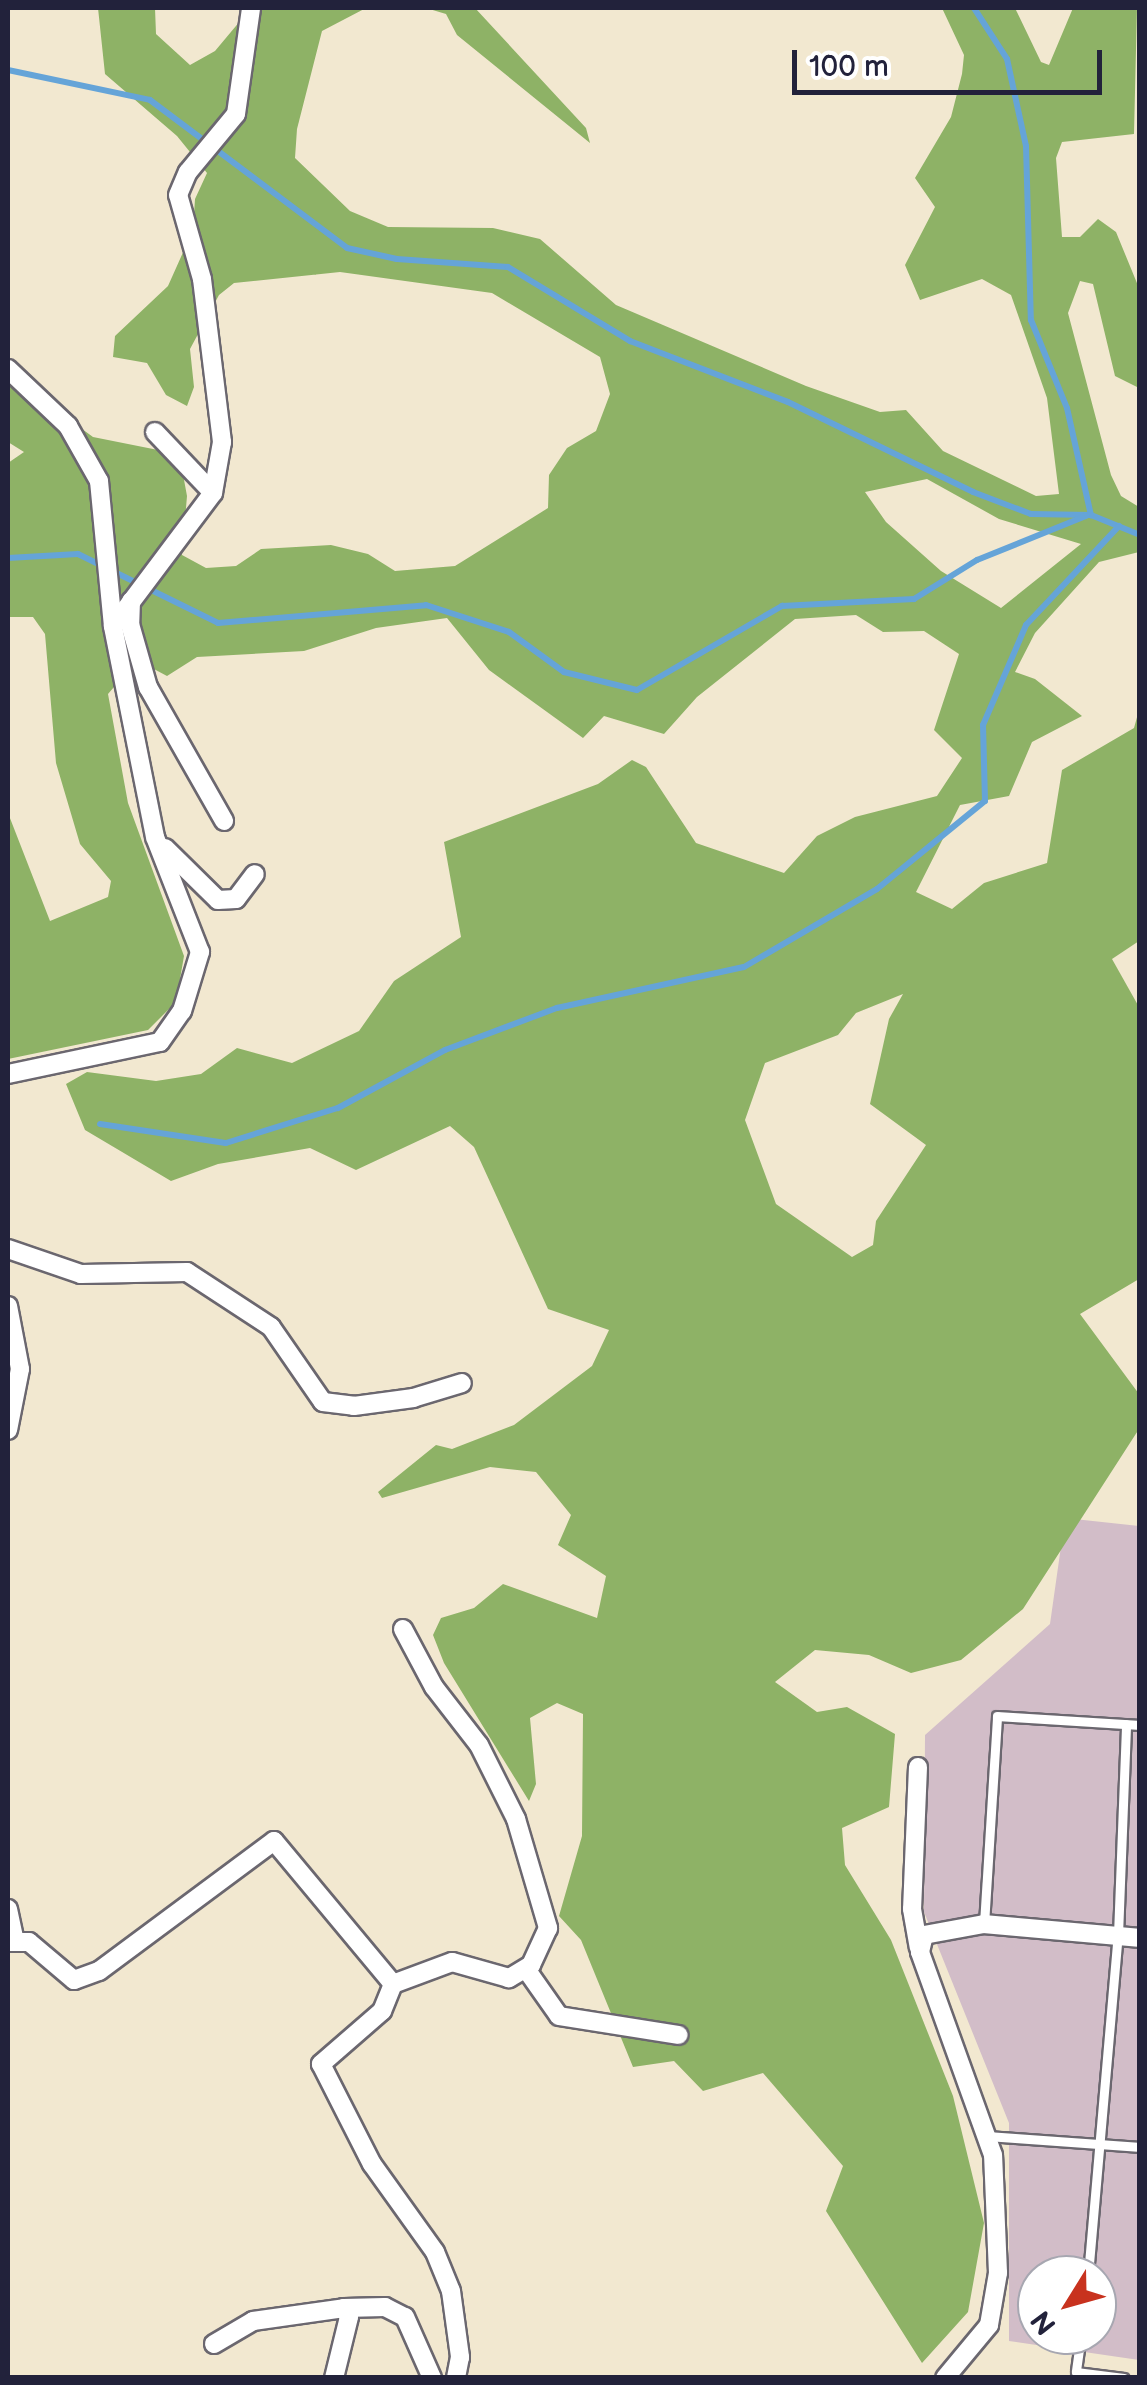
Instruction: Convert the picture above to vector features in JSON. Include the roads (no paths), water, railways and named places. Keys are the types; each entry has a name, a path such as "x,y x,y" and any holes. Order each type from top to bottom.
{"street":[{"path":"113,626 213,494 222,442 202,279 178,195 188,172 236,114 251,8"},
{"path":"8,369 68,426 99,481 113,626 154,836 200,952 182,1012 160,1042 8,1074"},
{"path":"156,432 213,494"},
{"path":"131,601 130,624 148,687 224,821"},
{"path":"154,836 218,900 236,899 255,874"},
{"path":"8,1250 81,1274 186,1272 271,1327 323,1402 354,1406 413,1398 462,1383"},
{"path":"8,1306 20,1369 8,1430"},
{"path":"403,1630 434,1687 480,1745 516,1819 548,1928 541,1952 509,1978 452,1962 393,1984 382,2011 321,2064 372,2164 440,2265 458,2340 456,2378"},
{"path":"918,1767 912,1909 920,1952 993,2155 998,2273 989,2325 946,2378"},
{"path":"8,1908 11,1940 30,1942 74,1980 137,1945 274,1841 393,1984"},
{"path":"920,1952 924,1935 984,1924 1140,1938"},
{"path":"526,1968 559,2016 679,2035"},
{"path":"214,2344 253,2321 344,2308 385,2307 405,2316 432,2378"},
{"path":"334,2378 349,2317 344,2308"}],"lane":[{"path":"984,1924 996,1716 1140,1725"},
{"path":"1090,2255 1103,2143 1118,1935 1126,1724"},
{"path":"986,2136 1140,2147"},
{"path":"1078,2355 1076,2372 1124,2378"}],"waterway":[{"path":"974,8 1007,59 1026,146 1031,320 1067,408 1091,515 1140,535"},
{"path":"8,70 150,100 347,248 397,259 508,267 630,341 788,402 973,492 1031,514 1091,515"},
{"path":"8,558 78,554 218,623 426,605 509,632 564,672 637,690 782,606 914,599 977,560 1086,516"},
{"path":"100,1124 226,1143 338,1108 445,1050 557,1008 744,967 877,889 985,801 983,725 1026,625 1119,526"}]}
